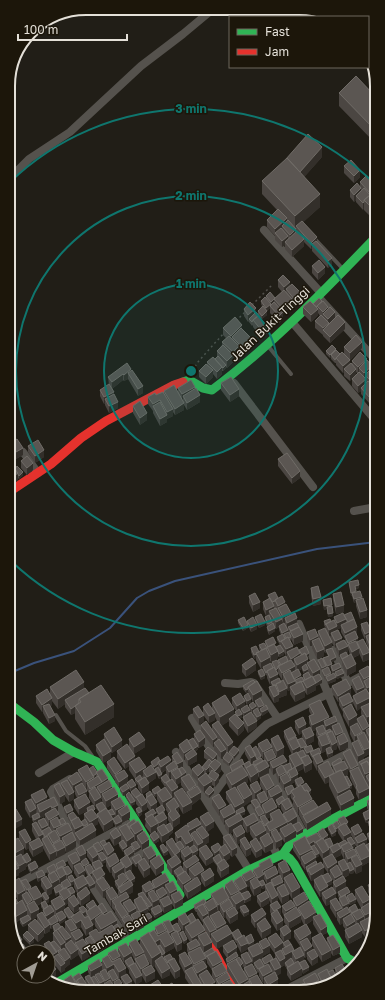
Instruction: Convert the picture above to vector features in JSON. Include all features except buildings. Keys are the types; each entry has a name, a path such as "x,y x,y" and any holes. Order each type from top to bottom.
{"main road":[{"name":"Jalan Bukit Tinggi","path":"189,380 208,390 212,390 230,377 268,346 370,243"},
{"path":"15,488 51,464 81,438 106,421 174,385 189,380"},
{"path":"15,708 34,722 53,740 95,764 155,849 189,910"},
{"path":"352,960 347,958 311,885 290,859 280,855 290,844 370,794"},
{"name":"Tambak Sari","path":"62,981 128,941 189,910 250,870 280,855"},
{"path":"199,925 232,985"}],"street":[{"path":"15,173 29,158 70,132 141,66 206,15"},
{"path":"264,230 370,351"},
{"path":"292,322 370,414"},
{"path":"230,377 313,486"},
{"path":"23,452 38,473"},
{"path":"354,511 370,508"},
{"path":"299,624 350,752 370,794"},
{"path":"333,650 348,683"},
{"path":"208,802 246,743 267,724 370,671"},
{"path":"225,683 254,683 277,718"},
{"path":"192,718 212,752 228,773"},
{"path":"39,773 74,752"},
{"path":"176,752 250,870"},
{"path":"324,765 350,752"},
{"path":"358,763 370,794"},
{"path":"271,772 305,834"},
{"path":"79,774 51,790 51,792 70,827 80,851"},
{"path":"251,808 280,855"},
{"path":"15,885 135,820"},
{"path":"129,861 155,849"},
{"path":"94,889 128,941"},
{"path":"295,985 347,958"}],"lane":[{"path":"311,235 344,270"},
{"path":"268,346 291,374"},
{"path":"56,715 66,731 85,746 95,764"}],"path":[{"path":"251,306 272,285"},
{"path":"235,321 246,311"},
{"path":"189,380 197,363 225,332"}],"waterway":[{"path":"15,671 34,663 74,651 110,628 137,598 149,591 175,581 317,549 370,543"}],"traffic: fast":[{"path":"183,382 189,380 203,388 212,390 276,336 370,243"},
{"path":"15,708 34,722 53,740 74,752 97,762 135,820 180,895"},
{"path":"283,854 290,844 305,834 370,799"},
{"path":"61,980 249,870 283,854 294,864 347,958 352,961"}],"traffic: jam":[{"path":"15,488 51,464 81,438 106,421 174,385 183,382"},
{"path":"204,933 232,985"}]}
